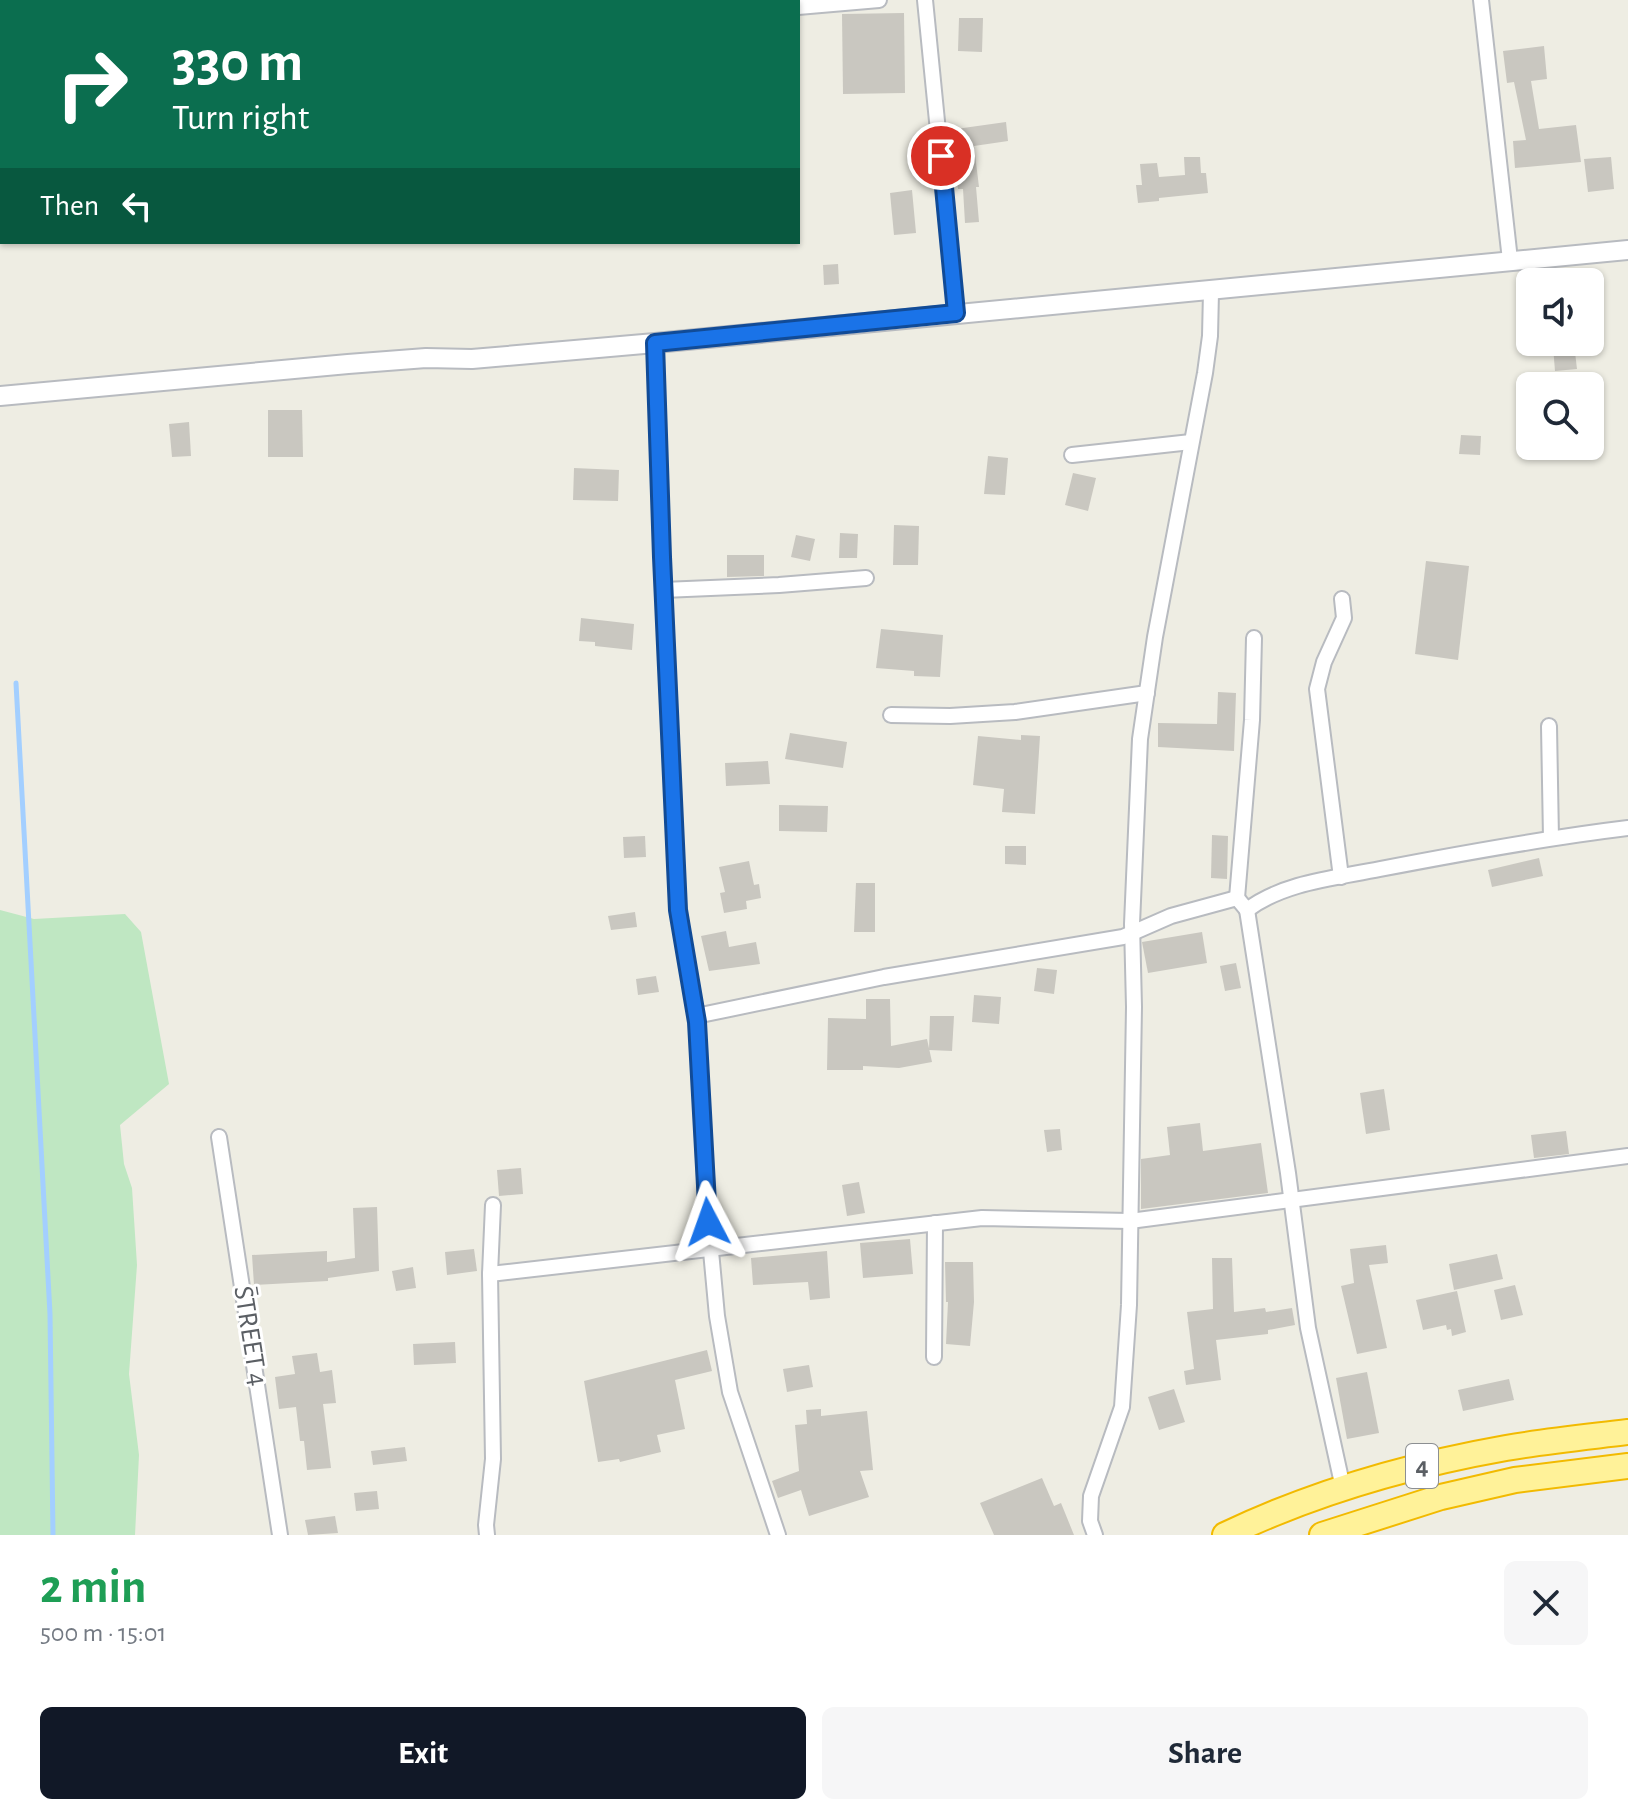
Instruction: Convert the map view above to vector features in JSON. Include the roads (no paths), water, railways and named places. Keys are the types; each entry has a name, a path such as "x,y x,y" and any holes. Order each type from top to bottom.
{"highway":[{"name":"4","path":"1225,1535 1343,1488 1432,1463 1508,1448 1628,1432"},
{"name":"4","path":"1322,1535 1350,1530 1441,1497 1515,1480 1628,1466"}],"street":[{"path":"800,7 879,0"},
{"path":"925,0 956,313"},
{"path":"1481,0 1510,260"},
{"path":"0,396 348,364 426,358 472,359 655,343 1628,250"},
{"path":"1095,1535 1090,1521 1091,1496 1122,1407 1129,1305 1134,1007 1132,932 1140,739 1208,348 1211,292"},
{"path":"655,343 678,910 696,1016 717,1316 730,1392 778,1535"},
{"path":"1072,455 1191,442"},
{"path":"663,590 866,578"},
{"path":"1341,877 1317,689 1324,662 1344,618 1342,599"},
{"path":"1254,638 1242,904 1291,1202 1308,1328 1343,1488"},
{"path":"891,715 950,716 1015,712 1147,693"},
{"path":"1549,726 1551,838"},
{"path":"696,1016 884,977 1123,937 1171,916 1242,904 1341,877 1551,838 1628,828"},
{"name":"S̄TREET 4","path":"219,1137 280,1535"},
{"path":"490,1274 982,1218 1130,1221 1628,1156"},
{"path":"487,1535 493,1459 490,1274 493,1205"},
{"path":"934,1357 935,1223"}],"waterway":[{"path":"16,683 50,1314 53,1535"}]}
